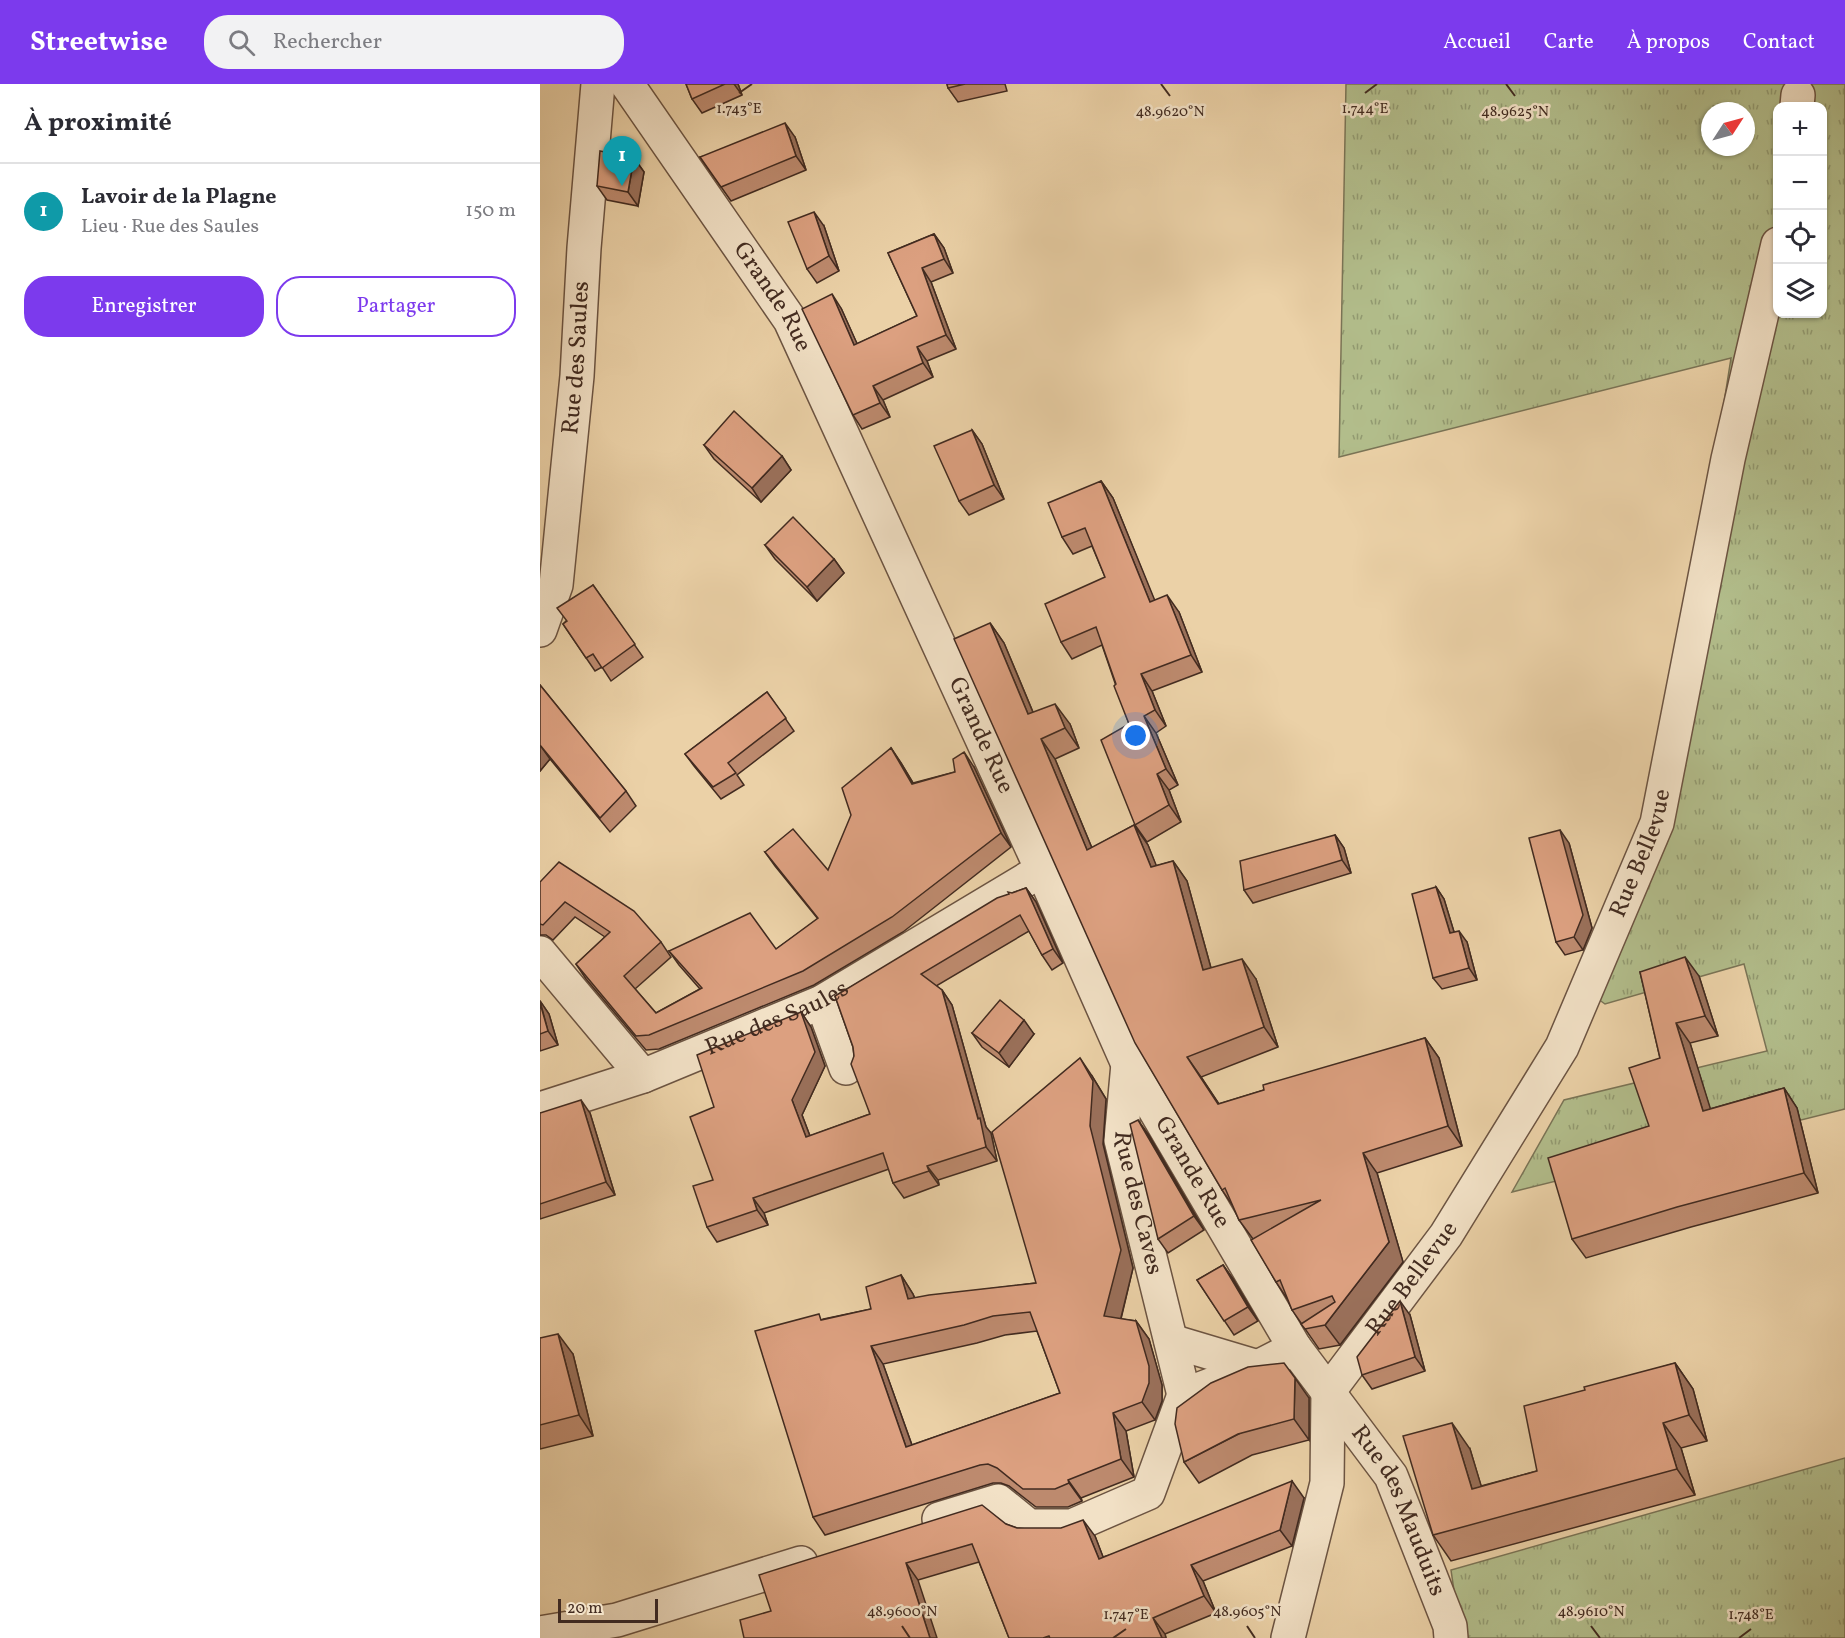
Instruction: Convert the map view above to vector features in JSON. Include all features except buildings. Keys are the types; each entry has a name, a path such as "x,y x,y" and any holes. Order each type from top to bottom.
{"street":[{"name":"Rue des Saules","path":"540,630 556,585 577,376 584,248 598,84"},
{"name":"Grande Rue","path":"627,84 790,320 1042,870 1128,1064 1295,1348 1328,1392"},
{"name":"Rue Bellevue","path":"1328,1392 1446,1235 1562,1047 1657,823 1728,459 1773,264"},
{"name":"Rue des Saules","path":"540,1109 643,1076 822,1002 1042,870"},
{"path":"540,953 643,1076"},
{"path":"822,1002 846,1068"},
{"name":"Rue des Caves","path":"1128,1064 1121,1140 1184,1395"},
{"path":"1170,1341 1258,1367"},
{"path":"906,1530 998,1500 1029,1526 1072,1526 1148,1493 1184,1395 1258,1367 1295,1348"},
{"path":"1288,1638 1327,1483 1328,1392"},
{"name":"Rue des Mauduits","path":"1328,1392 1391,1476 1450,1626 1451,1638"},
{"path":"540,1633 617,1620 826,1555"}],"green space":[{"path":"1346,84 1845,84 1845,1109 1512,1192 1564,1100 1767,1051 1744,964 1605,1004 1580,986 1637,838 1706,517 1731,358 1339,457"},
{"path":"1845,1458 1845,1638 1461,1638 1451,1570"}],"place":[{"name":"Lavoir de la Plagne","path":"622,186"}]}
